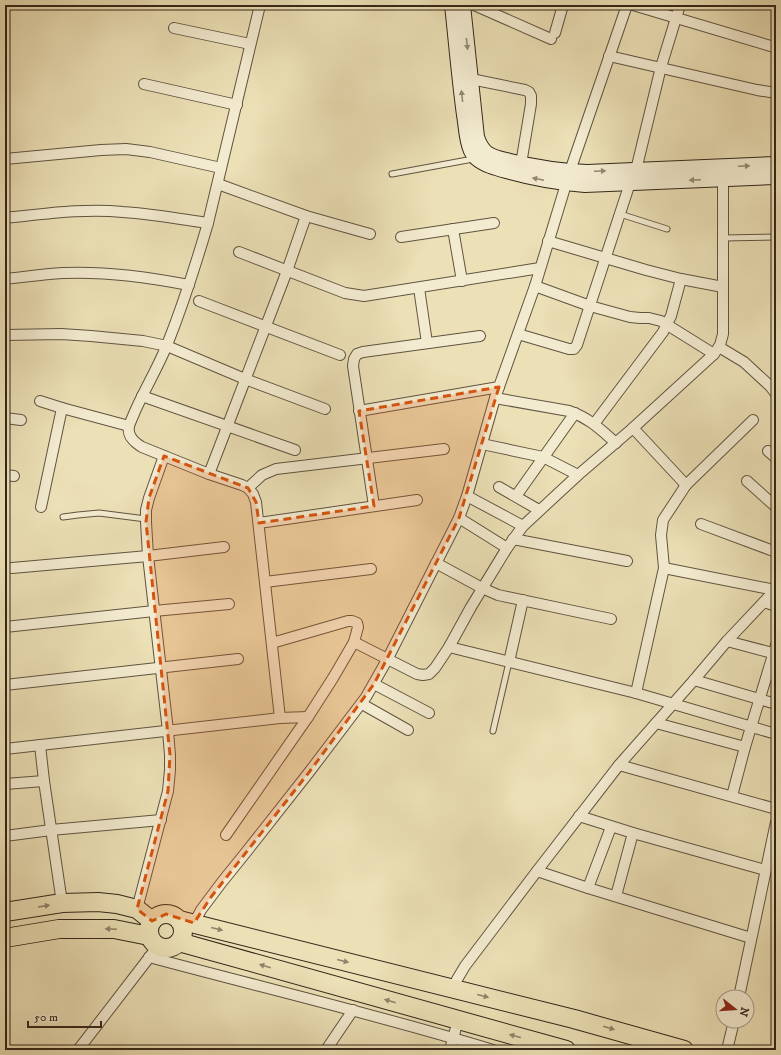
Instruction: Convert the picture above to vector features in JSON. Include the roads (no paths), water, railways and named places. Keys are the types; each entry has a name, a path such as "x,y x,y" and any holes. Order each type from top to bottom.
{"highway":[{"path":"5,912 62,903 98,902 117,904 137,909 152,940"},
{"path":"152,940 160,915 171,914 187,921 574,1018 684,1050"},
{"path":"5,938 59,929 114,929 152,940 163,948 169,948 175,946 182,938 183,928 187,921"},
{"path":"179,942 458,1020 547,1047 566,1050"}],"street":[{"path":"260,5 218,184 189,285 167,346 129,426 130,436 134,442 142,447 209,474 242,485 248,488 253,494 256,502 280,718"},
{"path":"452,5 468,141 471,152 483,163 494,168 546,181 588,172 776,164"},
{"path":"463,5 477,137 480,145 486,152 497,158 568,177 585,185 776,176"},
{"path":"474,5 553,36 563,5"},
{"path":"187,921 201,910 362,704 387,660 459,518 467,496 498,387 518,334 568,177 627,5"},
{"path":"633,5 774,47"},
{"path":"636,170 661,67 680,5"},
{"path":"174,28 250,44"},
{"path":"609,56 776,93"},
{"path":"471,80 529,92 531,96 531,104 521,164"},
{"path":"144,84 237,105"},
{"path":"5,159 126,149 150,152 221,168"},
{"path":"354,642 417,674 423,676 429,674 435,668 449,647 482,588 513,538 523,526 578,475 633,428 720,345 723,334 724,287 723,179"},
{"path":"518,334 569,349 574,349 577,345 630,183"},
{"path":"218,184 306,216 370,234"},
{"path":"5,218 66,211 94,210 124,212 208,223"},
{"path":"209,474 287,271 306,216"},
{"path":"401,237 494,223"},
{"path":"453,229 462,281"},
{"path":"548,241 605,259 681,279 724,287"},
{"path":"239,252 345,293 356,295 371,295 419,288 540,268"},
{"path":"5,279 62,273 91,273 156,278 189,285"},
{"path":"594,424 663,332 671,316 681,279"},
{"path":"534,286 590,306 630,317 649,318 661,321 716,350 744,362 770,386 776,394"},
{"path":"419,288 427,343"},
{"path":"199,301 340,355"},
{"path":"5,335 83,335 143,341 167,346 245,380 325,409"},
{"path":"374,506 353,366 354,359 357,354 480,336"},
{"path":"359,411 498,387"},
{"path":"142,396 295,450"},
{"path":"495,398 575,413 594,424 616,442"},
{"path":"40,401 129,426"},
{"path":"41,507 62,408"},
{"path":"516,496 575,413"},
{"path":"5,418 21,420"},
{"path":"636,694 664,568 662,535 663,520 686,484 753,420"},
{"path":"633,428 686,484"},
{"path":"482,444 543,457 578,475"},
{"path":"248,488 262,475 276,469 444,449"},
{"path":"137,909 168,791 170,770 168,731 148,556 146,519 146,510 149,498 164,456"},
{"path":"746,481 776,507"},
{"path":"499,487 540,510"},
{"path":"467,496 523,526"},
{"path":"258,522 416,500"},
{"path":"459,518 507,548"},
{"path":"701,524 776,552"},
{"path":"513,538 627,561"},
{"path":"12,568 148,556 224,547"},
{"path":"436,564 498,595 611,619"},
{"path":"664,568 775,590"},
{"path":"265,582 371,570"},
{"path":"452,988 465,966 619,765 727,641 775,590"},
{"path":"509,662 523,600"},
{"path":"764,602 776,606"},
{"path":"5,627 229,604"},
{"path":"226,835 308,718 354,642 358,627 357,623 348,621 272,643"},
{"path":"727,641 775,651 732,796"},
{"path":"449,647 636,694 776,734"},
{"path":"5,685 238,659"},
{"path":"694,680 776,704"},
{"path":"374,684 429,713"},
{"path":"362,704 408,730"},
{"path":"5,749 280,718 308,718"},
{"path":"656,722 745,748"},
{"path":"40,745 62,903"},
{"path":"619,765 776,809"},
{"path":"5,784 44,781"},
{"path":"579,816 611,827 765,870"},
{"path":"5,836 51,830 160,820"},
{"path":"741,989 776,822"},
{"path":"588,888 611,827"},
{"path":"616,896 633,833"},
{"path":"537,871 751,938"},
{"path":"78,1050 152,940 353,1010 493,1050"},
{"path":"326,1050 353,1010"},
{"path":"450,1050 458,1020"},
{"path":"727,1050 732,1029"}],"lane":[{"path":"392,174 476,158"},
{"path":"620,214 667,229"},
{"path":"724,238 776,237"},
{"path":"63,517 78,514 99,513 146,519"},
{"path":"493,731 509,662"}]}
